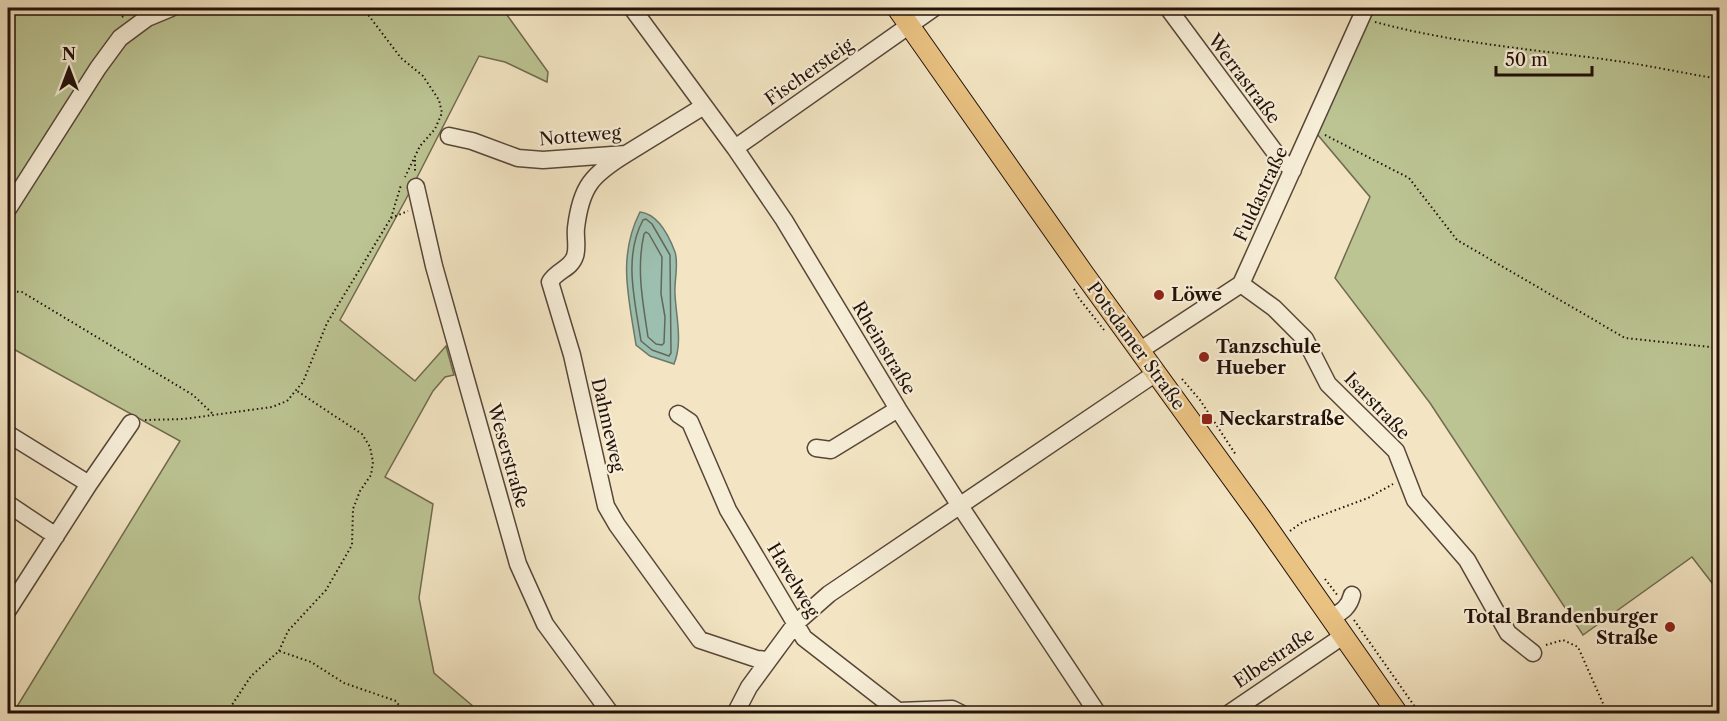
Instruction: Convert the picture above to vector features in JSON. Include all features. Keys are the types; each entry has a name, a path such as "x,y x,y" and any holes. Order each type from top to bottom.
{"main road":[{"name":"Potsdamer Straße","path":"897,8 1398,714"}],"street":[{"path":"8,209 98,68 120,38 147,18 171,8"},
{"name":"Rheinstraße","path":"632,8 735,148 784,220 898,409 1098,714"},
{"name":"Fischersteig","path":"735,148 934,8"},
{"name":"Werrastraße","path":"1168,8 1280,159 1293,170"},
{"name":"Fuldastraße","path":"1241,284 1363,14"},
{"name":"Notteweg","path":"449,136 526,159 543,160 626,154 704,106"},
{"name":"Dahmeweg","path":"626,154 605,167 588,183 582,197 576,229 577,253 572,265 554,276 550,282 572,356 606,506 617,525 700,640 757,659 768,660"},
{"name":"Weserstraße","path":"416,187 434,266 518,564 545,624 611,714"},
{"path":"1139,351 1241,284"},
{"name":"Isarstraße","path":"1241,284 1274,308 1305,339 1328,384 1350,403 1396,451 1415,500 1467,560 1508,633 1533,653"},
{"path":"735,714 749,687 796,623 829,594 1156,373"},
{"path":"816,448 831,450 898,409"},
{"name":"Havelweg","path":"678,414 690,422 728,510 804,638 898,711 952,709 962,714"},
{"path":"8,610 131,423"},
{"path":"8,434 89,484"},
{"path":"8,504 56,536"},
{"path":"1331,618 1346,608 1352,595"},
{"name":"Elbestraße","path":"1227,714 1343,636"}],"path":[{"path":"131,423 138,420 184,419 272,407 287,401 303,382 327,323 391,218 399,189 420,146 435,129 442,113 439,100 423,76 401,57 363,8"},
{"path":"1363,14 1411,32 1719,79"},
{"path":"1312,128 1409,178 1456,240 1625,338 1719,348"},
{"path":"8,291 22,292 156,371 193,395 214,415"},
{"path":"224,714 231,708 251,676 279,651 288,631 326,590 352,545 353,509 360,491 371,475 373,462 370,447 362,434 297,391"},
{"path":"1289,532 1301,523 1368,498 1406,477"},
{"path":"1533,653 1563,640 1578,647 1605,708 1605,714"},
{"path":"279,651 311,662 344,683 396,700 405,714"}],"green space":[{"path":"8,8 502,8 548,72 547,82 505,62 479,56 406,199 340,320 415,381 446,346 454,375 445,377 433,391 385,477 433,504 419,598 434,673 481,713 13,713 180,441 8,346"},
{"path":"1362,8 1719,8 1719,592 1692,557 1583,635 1430,403 1335,278 1370,197 1312,128"}],"water":[{"path":"640,212 657,221 670,239 675,252 675,294 679,338 674,364 650,356 636,345 628,294 627,261 633,229"}],"place":[{"name":"Löwe","path":"1159,295"},
{"name":"Tanzschule Hueber","path":"1204,357"},
{"name":"Neckarstraße","path":"1207,419"},
{"name":"Total Brandenburger Straße","path":"1670,627"}]}
